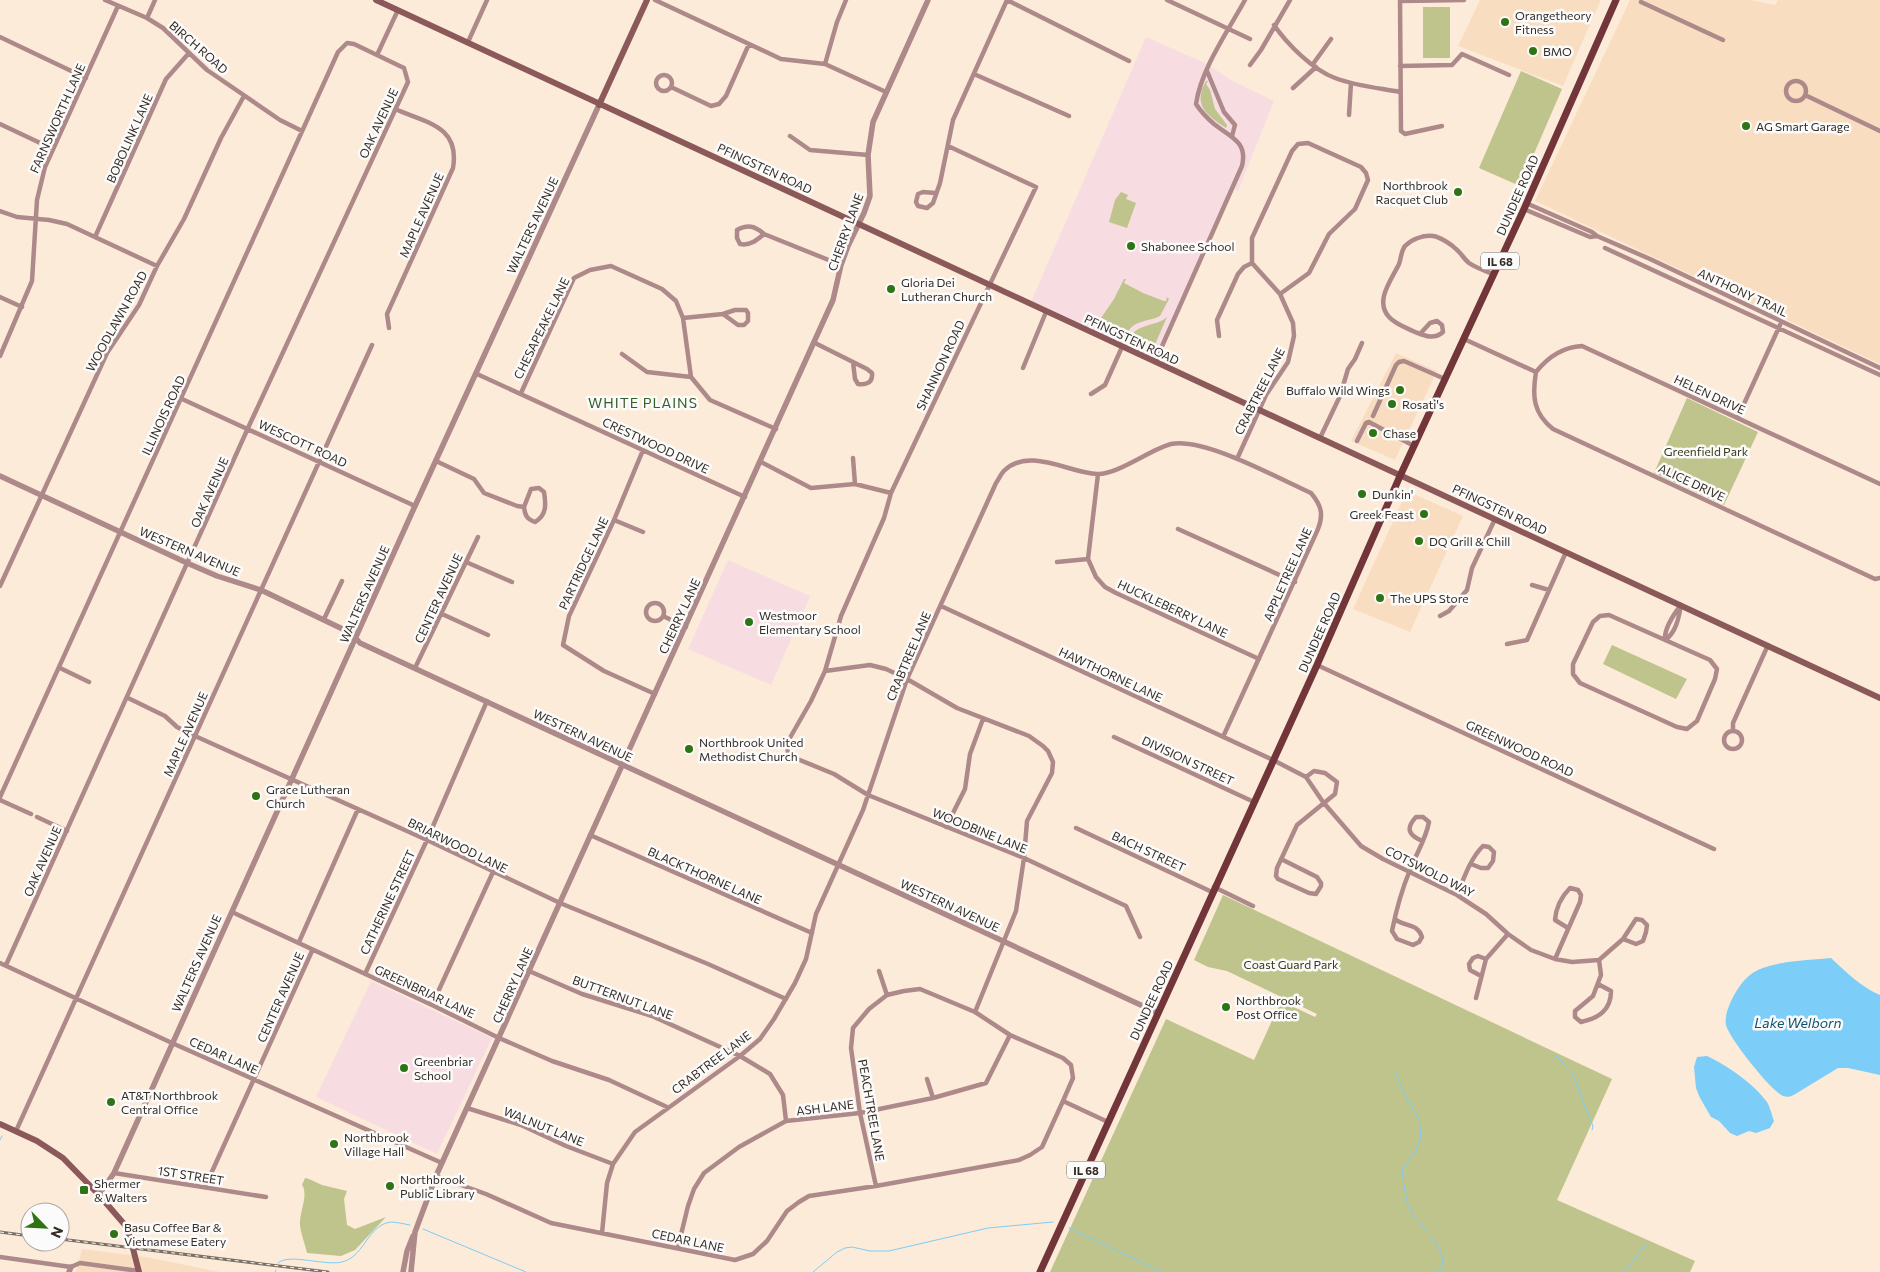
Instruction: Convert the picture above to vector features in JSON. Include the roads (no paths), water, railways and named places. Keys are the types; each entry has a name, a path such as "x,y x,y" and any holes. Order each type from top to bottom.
{"main road":[{"name":"PFINGSTEN ROAD","path":"376,0 1880,698"},
{"name":"WALTERS AVENUE","path":"599,105 647,0"},
{"name":"DUNDEE ROAD","path":"1040,1272 1317,664 1400,476 1525,206 1616,0"},
{"path":"0,1124 37,1141 63,1158 99,1195 125,1225 130,1236 139,1272"}],"street":[{"name":"BIRCH ROAD","path":"105,0 147,18 171,34 207,70 280,120 302,131"},
{"path":"147,18 155,0"},
{"path":"468,42 487,0"},
{"path":"655,0 781,59 825,64 886,92"},
{"path":"825,64 837,22 846,0"},
{"name":"CHERRY LANE","path":"403,1272 407,1251 436,1176 833,300 841,265 870,196 868,155 873,122 928,0"},
{"path":"935,193 923,192 918,194 916,202 918,206 927,208 930,206 940,183 953,120 1007,0 1129,61"},
{"path":"1167,0 1250,40"},
{"path":"1155,362 1244,158 1243,151 1237,140 1203,115 1196,104 1198,92 1207,71 1245,0"},
{"path":"1250,65 1261,50 1290,0"},
{"path":"1442,126 1405,134 1402,131 1400,92 1401,0 1464,0"},
{"path":"1641,2 1723,40"},
{"name":"FARNSWORTH LANE","path":"0,356 32,281 40,184 45,167 118,6"},
{"path":"378,55 398,10"},
{"path":"1274,25 1285,42 1314,66 1333,78 1400,92"},
{"path":"0,37 86,78"},
{"path":"1293,88 1314,66 1331,39"},
{"name":"ILLINOIS ROAD","path":"0,799 338,52 347,43 354,44 378,55"},
{"path":"671,86 711,106 719,104 726,96 749,44"},
{"name":"BOBOLINK LANE","path":"95,237 166,79 189,53"},
{"path":"1400,66 1452,65 1462,54 1509,75"},
{"name":"OAK AVENUE","path":"6,966 248,428 408,82 404,68 378,55"},
{"path":"1207,71 1224,112 1235,126 1232,136"},
{"path":"974,74 1069,116"},
{"path":"1792,82 1798,82 1805,88 1805,95 1800,100 1794,101 1788,98 1786,90 1792,82"},
{"path":"1350,115 1351,83"},
{"path":"1805,95 1880,131"},
{"name":"WOODLAWN ROAD","path":"0,586 107,353 139,305 157,266 184,219 221,138 244,96"},
{"name":"WALTERS AVENUE","path":"99,1195 114,1173 415,506 599,105"},
{"name":"MAPLE AVENUE","path":"390,328 386,314 453,168 455,157 454,147 440,128 395,109"},
{"path":"0,124 53,149"},
{"path":"790,136 810,150 868,155"},
{"path":"1219,336 1217,320 1238,274 1244,266 1252,263 1252,238 1292,151 1298,144 1308,144 1361,167 1366,173 1368,180 1355,209 1329,234 1309,273 1280,294"},
{"name":"SHANNON ROAD","path":"795,758 788,753 787,743 812,701 825,671 841,616 884,518 891,493 1036,187 948,146"},
{"name":"ANTHONY TRAIL","path":"1525,206 1592,232 1880,368"},
{"path":"0,211 10,216 67,224 157,266"},
{"path":"764,234 757,240 745,245 740,244 737,238 737,230 744,226 757,228 764,234 841,265"},
{"path":"1420,334 1430,323 1437,321 1442,325 1444,332 1438,336 1431,337 1420,334 1396,323 1388,316 1384,306 1385,291 1391,277 1399,264 1404,248 1412,241 1424,236 1435,236 1456,248 1469,263 1493,274"},
{"name":"ANTHONY TRAIL","path":"1605,248 1880,375"},
{"path":"1647,267 1650,259"},
{"name":"CRABTREE LANE","path":"1237,460 1266,395 1283,372 1292,349 1294,336 1292,323 1280,294 1252,263"},
{"name":"CHESAPEAKE LANE","path":"521,394 574,278 590,270 611,266 662,289 676,301 684,318"},
{"path":"0,297 22,307"},
{"path":"723,314 738,325 744,325 748,321 746,310 684,318 691,377 710,400 776,429"},
{"path":"1023,368 1046,312"},
{"path":"1738,417 1782,322"},
{"path":"1464,339 1536,372"},
{"path":"815,342 867,369 872,373 873,377 865,385 858,384 855,379 853,362"},
{"path":"1320,438 1340,396 1348,369 1362,343"},
{"name":"MAPLE AVENUE","path":"16,1131 372,345"},
{"name":"HELEN DRIVE","path":"1536,372 1546,360 1560,351 1572,346 1582,346 1880,484"},
{"path":"1091,394 1105,385 1122,347"},
{"path":"622,354 647,372 691,377"},
{"path":"1373,416 1399,362 1404,360 1445,379"},
{"name":"ALICE DRIVE","path":"1536,372 1533,389 1536,406 1542,420 1553,428 1874,578 1880,578"},
{"name":"CRESTWOOD DRIVE","path":"477,374 745,497"},
{"name":"WESCOTT ROAD","path":"182,399 415,506"},
{"path":"1358,441 1366,423 1369,422 1414,446"},
{"path":"1057,562 1088,559 1098,474 1110,471 1172,444 1190,444 1205,447 1237,460"},
{"name":"PARTRIDGE LANE","path":"643,450 614,520 569,616 563,646 604,671 655,694"},
{"path":"853,458 855,484"},
{"name":"APPLETREE LANE","path":"1224,738 1322,520 1322,511 1318,501 1311,493 1237,460"},
{"path":"436,461 474,479 484,493 524,507"},
{"path":"761,462 811,488 855,484 891,493"},
{"name":"CRABTREE LANE","path":"602,1233 608,1183 613,1164 635,1132 740,1056 760,1039 786,999 806,959 816,914 837,863 863,810 907,679 996,483 1005,470 1018,462 1044,462 1098,474"},
{"name":"WESTERN AVENUE","path":"0,476 217,576 261,590 324,619 352,633 360,643 1158,1013"},
{"path":"539,488 544,492 546,507 540,519 535,522 530,520 526,516 524,507 531,489 539,488"},
{"path":"1440,616 1449,611 1467,590 1472,568 1495,519"},
{"path":"614,520 643,532"},
{"path":"1178,529 1295,582"},
{"name":"CENTER AVENUE","path":"416,668 478,536"},
{"path":"1507,644 1527,640 1566,552"},
{"name":"HUCKLEBERRY LANE","path":"1088,559 1096,577 1105,587 1259,659"},
{"path":"466,562 512,582"},
{"path":"324,619 342,582"},
{"path":"1532,585 1549,590"},
{"path":"1665,640 1664,635 1674,614 1681,605"},
{"name":"HAWTHORNE LANE","path":"941,606 1273,760"},
{"path":"442,614 488,635"},
{"path":"1609,615 1665,640 1710,660 1717,669 1715,679 1697,721 1687,729 1677,727 1580,683 1573,674 1573,664 1593,622 1600,616 1609,615"},
{"path":"663,616 686,626"},
{"path":"1733,730 1733,723 1768,645"},
{"name":"GREENWOOD ROAD","path":"1317,664 1714,849"},
{"path":"825,671 870,665 886,669 957,708 1029,736 1048,751 1053,762 1052,773 1027,821 1024,858 1016,911 975,1012 1010,1035 1063,1058 1071,1065 1074,1078 1063,1101 1108,1122"},
{"path":"60,668 89,682"},
{"name":"BRIARWOOD LANE","path":"128,698 165,716 177,727 195,736 428,840 560,903 708,964 786,999"},
{"name":"CATHERINE STREET","path":"365,974 428,840 487,701"},
{"path":"946,827 965,789 970,754 983,719"},
{"path":"1733,730 1740,734 1742,740 1738,747 1732,749 1726,746 1724,738 1727,732 1733,730"},
{"name":"DIVISION STREET","path":"1114,737 1254,802"},
{"name":"WOODBINE LANE","path":"795,758 834,774 868,795 1024,858 1126,906 1140,937"},
{"name":"COTSWOLD WAY","path":"1273,760 1306,777 1323,802 1361,846 1383,859 1457,894 1486,914 1508,934 1531,950 1572,962 1600,960"},
{"path":"1281,859 1317,876 1321,883 1316,894 1308,893 1278,879 1276,872 1281,859 1297,825 1335,794 1337,782 1325,773 1314,771 1306,777"},
{"path":"0,799 30,814"},
{"name":"CENTER AVENUE","path":"299,942 358,809"},
{"path":"1395,919 1400,923 1414,926 1420,930 1422,937 1419,942 1412,945 1397,939 1392,931 1395,919 1409,872 1422,841 1428,832 1429,822 1423,817 1416,816 1411,822 1409,830 1412,837 1422,841"},
{"path":"36,817 67,831"},
{"name":"BACH STREET","path":"1076,828 1253,906"},
{"name":"BLACKTHORNE LANE","path":"590,835 812,933"},
{"path":"1457,894 1471,864 1483,846 1489,847 1494,852 1493,861 1488,868 1481,868 1471,864"},
{"path":"432,1005 493,872"},
{"path":"1555,958 1580,902 1581,895 1578,890 1570,888 1564,894 1556,912 1555,920 1568,928"},
{"name":"GREENBRIAR LANE","path":"232,912 499,1038 552,1061 609,1080 667,1107"},
{"path":"1598,984 1610,991 1611,998 1601,1016 1581,1022 1575,1017 1575,1011 1593,996 1601,974 1600,960 1623,939 1636,920 1642,920 1647,924 1643,942 1636,944 1623,939"},
{"path":"1476,998 1486,959 1508,934"},
{"name":"CENTER AVENUE","path":"204,1187 312,950"},
{"path":"1481,976 1470,970 1469,964 1473,958 1478,956 1486,959"},
{"name":"CEDAR LANE","path":"0,963 172,1043 442,1163"},
{"name":"BUTTERNUT LANE","path":"529,971 582,994 652,1016 740,1056 770,1074 783,1095 786,1121"},
{"path":"879,971 888,995"},
{"name":"PEACHTREE LANE","path":"876,1186 860,1113 851,1048 853,1028 868,1009 888,995 904,990 920,990 975,1012"},
{"name":"ASH LANE","path":"678,1248 694,1189 704,1173 739,1147 786,1121 860,1113 933,1098 986,1083 1010,1035"},
{"path":"928,1078 933,1098"},
{"name":"CEDAR LANE","path":"436,1176 486,1194 551,1223 735,1260 753,1254 767,1241 787,1211 809,1196 1019,1160 1030,1155 1042,1147 1063,1101"},
{"name":"WALNUT LANE","path":"467,1108 521,1125 566,1146 613,1164"},
{"name":"1ST STREET","path":"114,1173 266,1197"},
{"name":"CHERRY LANE","path":"411,1272 415,1232"},
{"path":"0,1257 70,1270 80,1263 139,1272"}],"water":[{"name":"Lake Welborn","path":"1831,958 1848,974 1880,995 1880,1075 1848,1068 1838,1068 1794,1095 1789,1097 1783,1096 1760,1075 1734,1041 1726,1025 1729,1005 1741,984 1757,970 1789,962"},
{"path":"1707,1056 1740,1076 1755,1088 1768,1104 1774,1121 1770,1128 1756,1133 1749,1131 1737,1136 1730,1133 1719,1121 1711,1117 1696,1088 1694,1067 1697,1057"}],"waterway":[{"path":"1556,1056 1572,1073 1593,1126 1592,1130"},
{"path":"1396,1074 1407,1100 1419,1119 1421,1135 1416,1150 1402,1170 1405,1195 1414,1216 1431,1236 1440,1251 1443,1259 1443,1269 1436,1272"},
{"path":"0,1140 2,1136"},
{"path":"278,1263 291,1259 329,1263 345,1261 352,1257 377,1228 383,1224 391,1222 410,1225"},
{"path":"813,1272 837,1252 845,1248 889,1251 988,1228 1053,1222"},
{"path":"1069,1228 1162,1272"},
{"path":"423,1229 526,1272"},
{"path":"1624,1272 1647,1243"}],"railway":[{"path":"0,1232 20,1235"},
{"path":"70,1240 328,1272"}],"place":[{"name":"Orangetheory Fitness","path":"1505,22"},
{"name":"BMO","path":"1533,51"},
{"name":"AG Smart Garage","path":"1746,126"},
{"name":"Northbrook Racquet Club","path":"1458,192"},
{"name":"Shabonee School","path":"1131,246"},
{"name":"Gloria Dei Lutheran Church","path":"891,289"},
{"name":"Buffalo Wild Wings","path":"1400,390"},
{"name":"Rosati's","path":"1392,404"},
{"name":"Chase","path":"1373,433"},
{"name":"Dunkin'","path":"1362,494"},
{"name":"Greek Feast","path":"1424,514"},
{"name":"DQ Grill & Chill","path":"1419,541"},
{"name":"The UPS Store","path":"1380,598"},
{"name":"Westmoor Elementary School","path":"749,622"},
{"name":"Northbrook United Methodist Church","path":"689,749"},
{"name":"Grace Lutheran Church","path":"256,796"},
{"name":"Northbrook Post Office","path":"1226,1007"},
{"name":"Greenbriar School","path":"404,1068"},
{"name":"AT&T Northbrook Central Office","path":"111,1102"},
{"name":"Northbrook Village Hall","path":"334,1144"},
{"name":"Northbrook Public Library","path":"390,1186"},
{"name":"Shermer & Walters","path":"84,1190"},
{"name":"Basu Coffee Bar & Vietnamese Eatery","path":"114,1234"}],"district":[{"name":"WHITE PLAINS","path":"643,402"}],"park label":[{"name":"Greenfield Park","path":"1706,451"},
{"name":"Coast Guard Park","path":"1291,964"}]}
